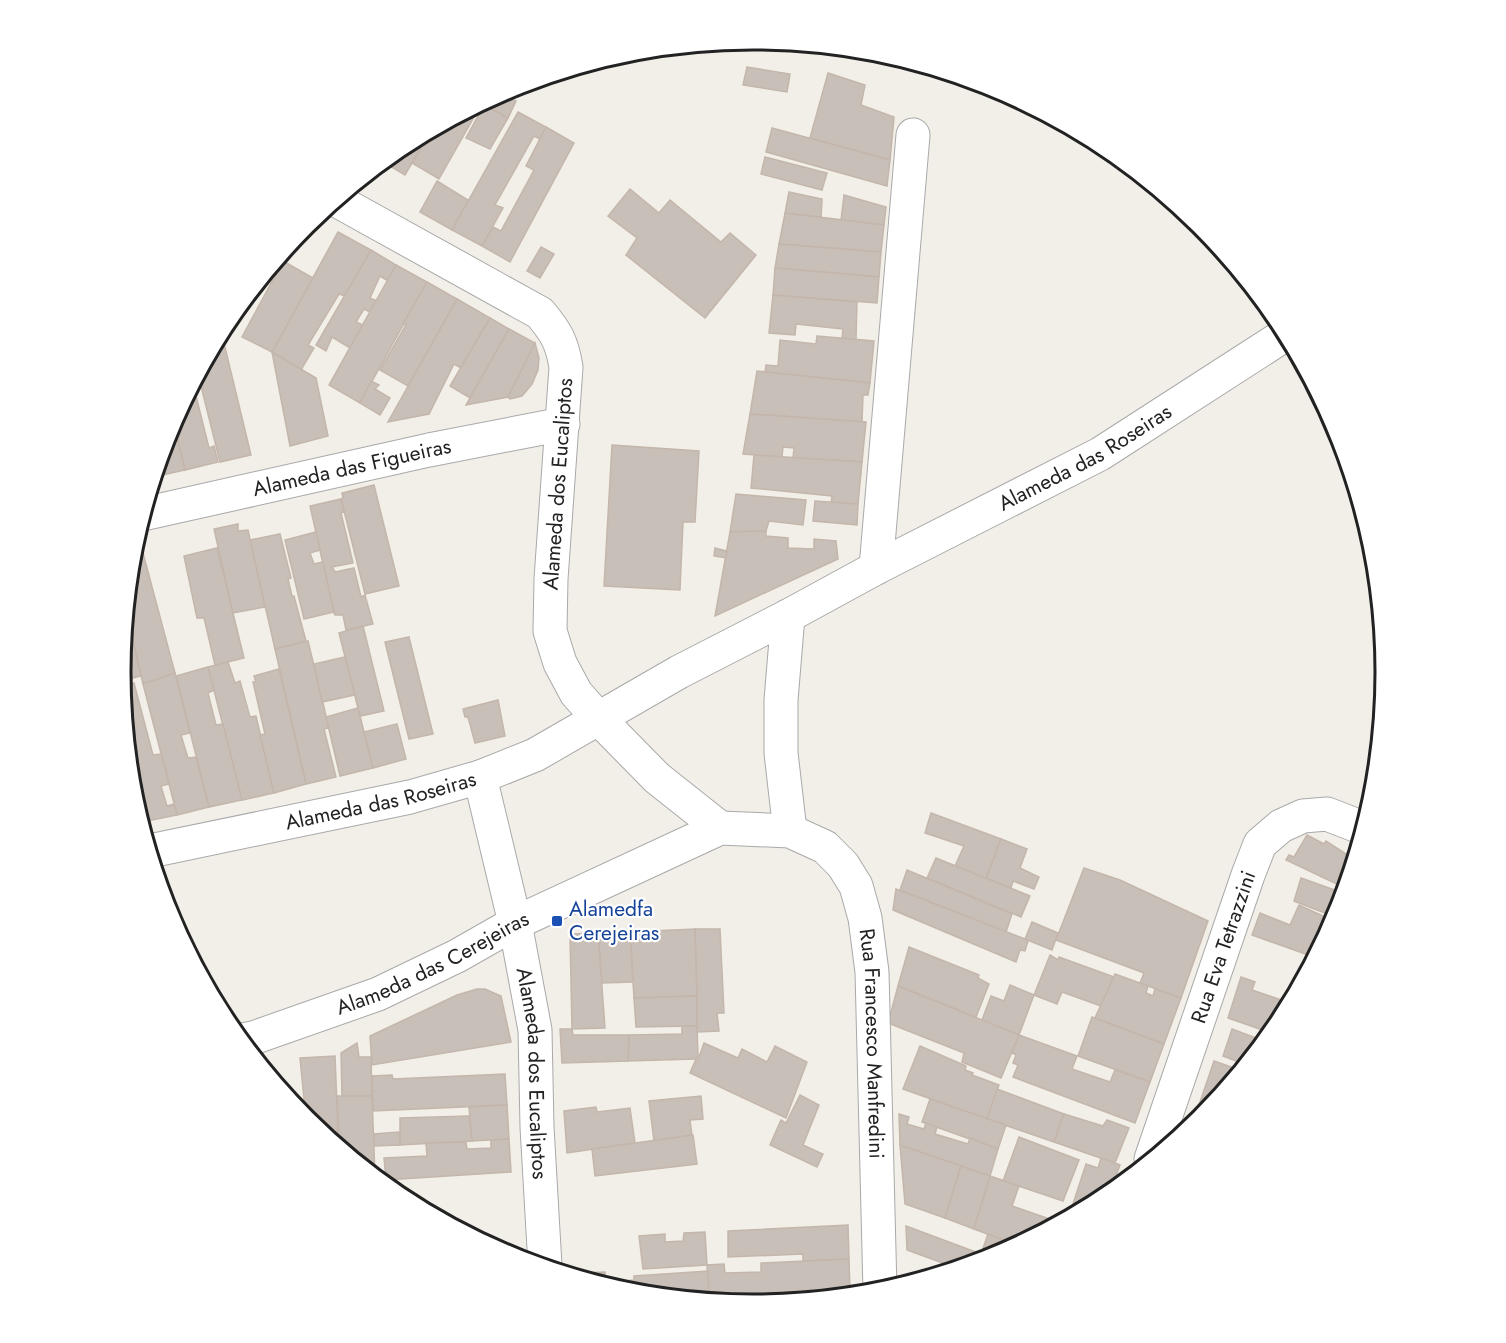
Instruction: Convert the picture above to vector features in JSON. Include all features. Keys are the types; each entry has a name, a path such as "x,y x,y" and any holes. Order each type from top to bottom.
{"street":[{"path":"876,567 913,135"},
{"name":"Alameda dos Eucaliptos","path":"343,204 540,313 553,329 562,345 566,367 551,579 550,631 560,663 576,693 598,718 657,778 720,828"},
{"name":"Alameda das Roseiras","path":"157,849 399,799 480,777 535,755 679,672 788,616 876,567 1100,454 1278,339"},
{"name":"Alameda das Figueiras","path":"152,512 429,450 563,424"},
{"path":"788,616 781,700 781,753 790,831"},
{"name":"Alameda dos Eucaliptos","path":"480,777 515,923 535,1030 537,1127 544,1257"},
{"name":"Rua Eva Tetrazzini","path":"1156,1145 1260,844 1281,826 1303,816 1327,814 1356,825"},
{"name":"Alameda das Cerejeiras","path":"252,1038 378,994 457,956 515,923 720,828 790,831"},
{"name":"Rua Francesco Manfredini","path":"790,831 825,847 843,864 856,886 865,918 872,972 880,1281"}],"building":[{"path":"747,67 790,74 787,92 743,85"},
{"path":"828,73 865,85 861,105 894,117 890,160 810,138"},
{"path":"511,99 516,101 508,118 490,108"},
{"path":"490,108 508,118 490,149 466,138 479,113"},
{"path":"518,112 546,127 540,139 534,136 495,205 503,208 482,246 452,230"},
{"path":"475,116 439,179 412,163 423,145"},
{"path":"546,127 574,143 510,262 482,246 493,227 501,231 534,170 526,166"},
{"path":"772,128 890,160 887,186 766,152"},
{"path":"423,145 405,175 390,166"},
{"path":"765,157 827,173 822,190 761,174"},
{"path":"437,181 468,200 452,230 420,212"},
{"path":"630,189 659,213 670,200 721,242 730,233 756,255 705,318 626,255 637,238 608,216"},
{"path":"789,192 822,199 821,218 785,213"},
{"path":"844,195 886,207 884,225 841,220"},
{"path":"785,213 884,225 881,252 779,244"},
{"path":"338,232 371,250 345,296 339,294 308,345 314,348 301,370 272,352"},
{"path":"779,244 881,252 879,277 775,268"},
{"path":"541,247 554,254 540,278 527,271"},
{"path":"371,250 396,265 388,281 380,276 370,298 377,301 370,312 364,309 356,322 363,325 350,348 332,337 326,351 316,345"},
{"path":"284,262 313,278 272,352 242,337"},
{"path":"396,265 427,282 360,403 329,385"},
{"path":"775,268 879,277 877,303 773,295"},
{"path":"427,282 457,299 408,386 380,370"},
{"path":"773,295 857,302 856,340 842,339 843,329 796,324 795,335 769,333"},
{"path":"457,299 490,318 461,368 454,364 429,414 388,422"},
{"path":"490,318 509,329 470,398 450,386"},
{"path":"509,329 535,343 508,397 466,405"},
{"path":"817,336 874,341 870,383 765,372 766,365 778,366 780,340 816,344"},
{"path":"535,343 539,358 538,370 532,384 522,396 510,399 508,397"},
{"path":"224,344 251,455 220,462 201,385"},
{"path":"272,352 316,378 328,436 290,446"},
{"path":"757,371 870,383 868,395 863,395 862,422 750,414"},
{"path":"371,381 379,385 375,389 390,398 380,415 360,403"},
{"path":"196,395 209,448 214,446 218,462 185,470 177,436"},
{"path":"750,414 866,422 862,462 793,458 794,448 783,447 782,457 743,454"},
{"path":"177,436 185,470 163,475"},
{"path":"612,445 699,451 695,522 683,522 680,590 604,586"},
{"path":"754,455 862,462 858,504 831,503 832,496 751,488"},
{"path":"374,485 399,586 365,594 341,499 343,498 342,493"},
{"path":"736,494 806,500 803,525 769,521 766,531 730,532"},
{"path":"341,499 344,512 341,513 353,563 332,567 335,572 354,568 361,597 365,595 373,624 346,630 343,615 334,613 310,506"},
{"path":"815,501 858,504 857,525 813,521"},
{"path":"238,524 238,531 248,530 265,607 233,613 214,529"},
{"path":"766,531 766,536 788,538 788,548 814,549 814,539 836,541 838,559 715,616 730,532"},
{"path":"316,532 320,550 310,553 314,564 323,562 334,612 304,619 285,540"},
{"path":"280,534 291,578 288,579 292,596 294,596 306,641 275,649 250,540"},
{"path":"217,548 244,658 215,665 204,618 197,618 184,556"},
{"path":"715,548 727,551 726,558 714,556"},
{"path":"143,552 175,673 143,684 132,636"},
{"path":"363,626 384,711 360,716 339,633"},
{"path":"132,636 141,676 131,678"},
{"path":"409,637 433,734 409,739 385,642"},
{"path":"308,641 328,724 328,728 324,729 336,777 306,784 275,649"},
{"path":"345,657 355,695 322,702 314,664"},
{"path":"228,662 235,683 240,681 250,717 256,716 274,793 242,800 208,667"},
{"path":"208,667 214,690 208,693 216,725 223,724 242,800 209,807 176,676"},
{"path":"279,669 306,784 274,793 260,735 265,734 253,682 256,682 254,676"},
{"path":"175,673 190,733 181,735 188,758 196,757 209,807 177,815 143,684"},
{"path":"134,683 153,755 161,754 165,766 169,784 161,786 167,806 174,804 177,815 149,821 136,753 131,684"},
{"path":"498,700 505,736 475,743 468,717 465,717 463,709"},
{"path":"358,708 373,768 340,776 326,717"},
{"path":"397,724 406,759 373,768 364,732"},
{"path":"931,813 1001,839 986,879 955,866 964,846 925,833"},
{"path":"1307,835 1324,844 1326,841 1347,855 1337,884 1286,860 1289,855 1294,857"},
{"path":"1001,839 1027,849 1020,868 1039,877 1034,889 1013,881 1011,888 986,879"},
{"path":"936,858 1030,896 1021,917 927,878"},
{"path":"1084,868 1120,880 1208,921 1181,998 1140,983 1144,973 1056,940"},
{"path":"907,870 1012,914 1006,932 900,890"},
{"path":"1301,878 1335,890 1326,914 1294,901"},
{"path":"896,889 1025,939 1028,941 1025,951 1020,950 1016,962 893,910"},
{"path":"1299,905 1325,917 1307,954 1252,935 1260,913 1290,925"},
{"path":"1032,922 1058,933 1052,950 1025,939"},
{"path":"695,929 720,929 724,1013 717,1013 719,1031 697,1032"},
{"path":"695,929 697,996 634,998 630,932"},
{"path":"630,932 633,982 602,983 598,933"},
{"path":"598,933 605,1028 572,1029 570,934"},
{"path":"909,947 979,975 978,978 989,984 976,1017 898,986"},
{"path":"1050,955 1058,960 1059,957 1114,977 1101,1006 1062,992 1057,1004 1034,995"},
{"path":"1115,974 1148,986 1146,993 1153,996 1155,989 1181,998 1164,1044 1095,1018"},
{"path":"1241,977 1255,982 1252,990 1281,1000 1261,1029 1228,1018"},
{"path":"1010,985 1034,995 1019,1035 982,1020 991,996 1004,1001"},
{"path":"898,986 1019,1035 1001,1078 962,1062 964,1053 888,1023"},
{"path":"485,989 501,996 511,1042 372,1065 370,1036 457,995"},
{"path":"697,996 697,1026 636,1027 634,998"},
{"path":"1092,1017 1164,1044 1150,1082 1078,1056"},
{"path":"682,1026 697,1026 698,1056 696,1059 628,1061 629,1035 682,1034"},
{"path":"560,1029 572,1029 573,1035 629,1035 628,1061 562,1063"},
{"path":"1232,1029 1255,1038 1236,1063 1236,1061 1223,1056"},
{"path":"1019,1035 1077,1056 1072,1069 1110,1082 1115,1070 1150,1082 1135,1123 1013,1077 1018,1065 1013,1063 1016,1055 1012,1053"},
{"path":"357,1043 359,1057 371,1057 372,1096 342,1096 341,1053"},
{"path":"704,1043 738,1058 742,1049 767,1062 775,1046 807,1062 786,1118 690,1073"},
{"path":"920,1046 966,1066 965,1070 973,1073 972,1075 999,1085 987,1119 903,1089"},
{"path":"335,1056 338,1132 304,1102 300,1058"},
{"path":"1214,1061 1232,1067 1221,1082 1199,1105"},
{"path":"505,1074 507,1105 373,1111 372,1076 392,1075 393,1079"},
{"path":"997,1089 1064,1114 1054,1142 987,1119"},
{"path":"800,1095 819,1105 803,1145 823,1154 817,1167 770,1145 781,1120 786,1123"},
{"path":"337,1096 372,1096 375,1165 339,1135"},
{"path":"701,1096 703,1119 690,1120 692,1135 654,1141 649,1101"},
{"path":"930,1099 1006,1125 998,1149 922,1122"},
{"path":"507,1105 509,1139 472,1141 469,1107"},
{"path":"596,1107 597,1112 630,1108 635,1143 567,1153 564,1111"},
{"path":"899,1114 909,1117 907,1124 924,1129 926,1123 937,1127 935,1134 968,1144 970,1138 998,1149 990,1176 900,1145"},
{"path":"1064,1114 1103,1126 1107,1120 1129,1128 1115,1163 1054,1142"},
{"path":"469,1116 472,1141 400,1145 400,1118"},
{"path":"399,1132 400,1145 374,1146 374,1134"},
{"path":"693,1135 697,1164 595,1176 592,1149"},
{"path":"1019,1137 1079,1160 1063,1201 1003,1181"},
{"path":"509,1139 511,1172 394,1179 385,1173 384,1158 427,1156 426,1143 466,1142 467,1149 491,1148 491,1140"},
{"path":"900,1145 961,1166 945,1218 905,1204"},
{"path":"1101,1158 1120,1165 1116,1177 1073,1204 1086,1164 1098,1168"},
{"path":"961,1166 990,1176 974,1229 945,1218"},
{"path":"990,1176 1019,1186 1012,1206 1048,1218 1004,1240 974,1229"},
{"path":"848,1225 849,1259 803,1261 803,1254 728,1257 728,1231"},
{"path":"906,1226 975,1252 943,1263 907,1250"},
{"path":"705,1232 707,1265 643,1269 639,1236 665,1234 665,1242 683,1241 684,1233"},
{"path":"988,1234 1004,1240 983,1249"},
{"path":"849,1259 850,1286 753,1294 709,1292 707,1265 724,1264 725,1273 761,1272 761,1263"},
{"path":"708,1271 709,1292 626,1281 634,1280 634,1276"}],"place":[{"name":"Alamedfa Cerejeiras","path":"557,921"}]}
